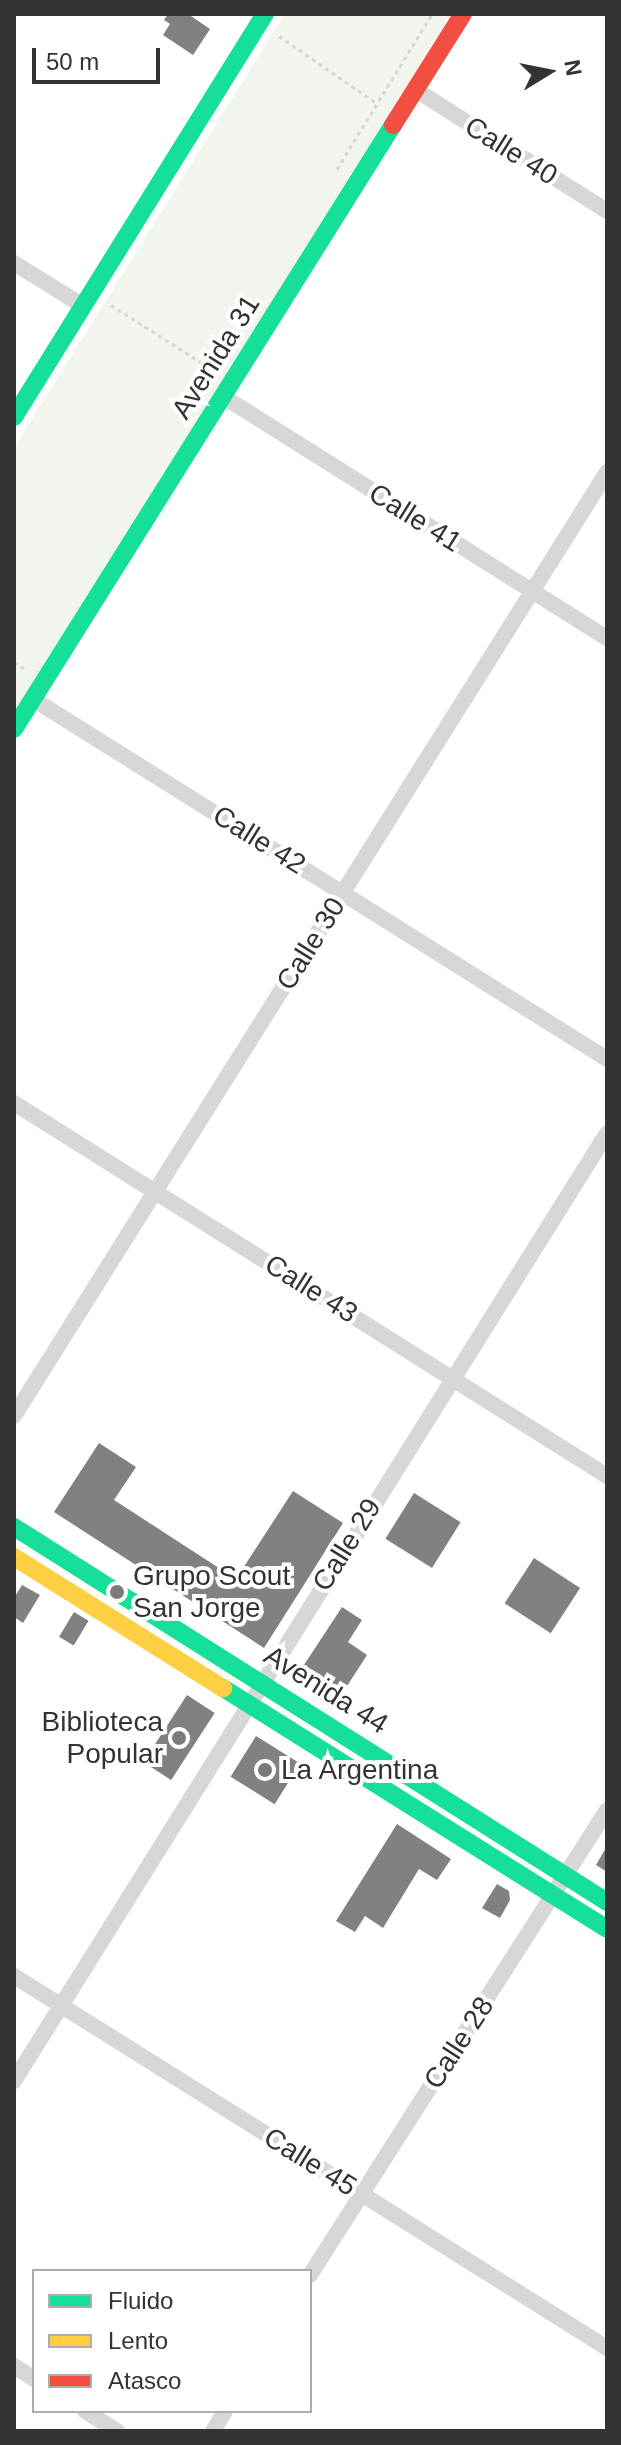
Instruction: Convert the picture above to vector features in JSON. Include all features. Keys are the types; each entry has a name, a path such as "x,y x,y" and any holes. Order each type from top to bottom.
{"main road":[{"name":"Avenida 31","path":"14,729 463,14"},
{"path":"14,417 262,18"},
{"name":"Avenida 44","path":"14,1527 607,1902"},
{"name":"Avenida 44","path":"14,1557 607,1929"}],"street":[{"name":"Calle 40","path":"416,90 607,211"},
{"path":"14,263 87,299"},
{"name":"Calle 41","path":"228,390 607,638"},
{"name":"Calle 30","path":"14,1416 607,472"},
{"name":"Calle 42","path":"33,699 607,1059"},
{"name":"Calle 43","path":"14,1103 607,1476"},
{"name":"Calle 29","path":"14,2081 607,1133"},
{"name":"Calle 28","path":"312,2272 555,1896 607,1810"},
{"name":"Calle 45","path":"14,1976 607,2348"},
{"path":"14,2366 32,2378"},
{"path":"88,2413 117,2431"},
{"path":"213,2431 224,2413"}],"path":[{"path":"262,18 398,118"},
{"path":"87,299 228,390"}],"shaded area":[{"path":"285,14 451,14 14,714 14,448"}],"building":[{"path":"168,14 188,14 210,29 193,55 163,35 170,24 164,20"},
{"path":"99,1443 136,1467 114,1500 236,1579 293,1491 343,1523 264,1648 54,1512"},
{"path":"414,1493 461,1522 432,1568 385,1539"},
{"path":"534,1558 580,1588 551,1633 505,1603"},
{"path":"22,1585 40,1595 23,1623 14,1617 14,1598"},
{"path":"342,1607 362,1620 348,1642 367,1655 340,1697 300,1671"},
{"path":"74,1612 89,1621 74,1646 59,1637"},
{"name":"Biblioteca Popular","path":"187,1695 215,1713 171,1780 143,1762"},
{"name":"La Argentina","path":"256,1736 300,1764 275,1804 231,1777"},
{"path":"397,1824 451,1859 437,1880 419,1869 383,1928 365,1916 355,1932 336,1921"},
{"path":"607,1846 607,1872 596,1865"},
{"path":"497,1884 509,1891 510,1900 500,1918 482,1908"}],"traffic: fast":[{"path":"14,417 265,14"},
{"path":"14,729 393,125"},
{"path":"14,1527 607,1902"},
{"path":"223,1688 607,1929"}],"traffic: slow":[{"path":"14,1557 223,1688"}],"traffic: jam":[{"path":"393,125 463,14"}],"place":[{"name":"Grupo Scout San Jorge","path":"117,1592"},
{"name":"Biblioteca Popular","path":"179,1738"},
{"name":"La Argentina","path":"265,1770"}]}
